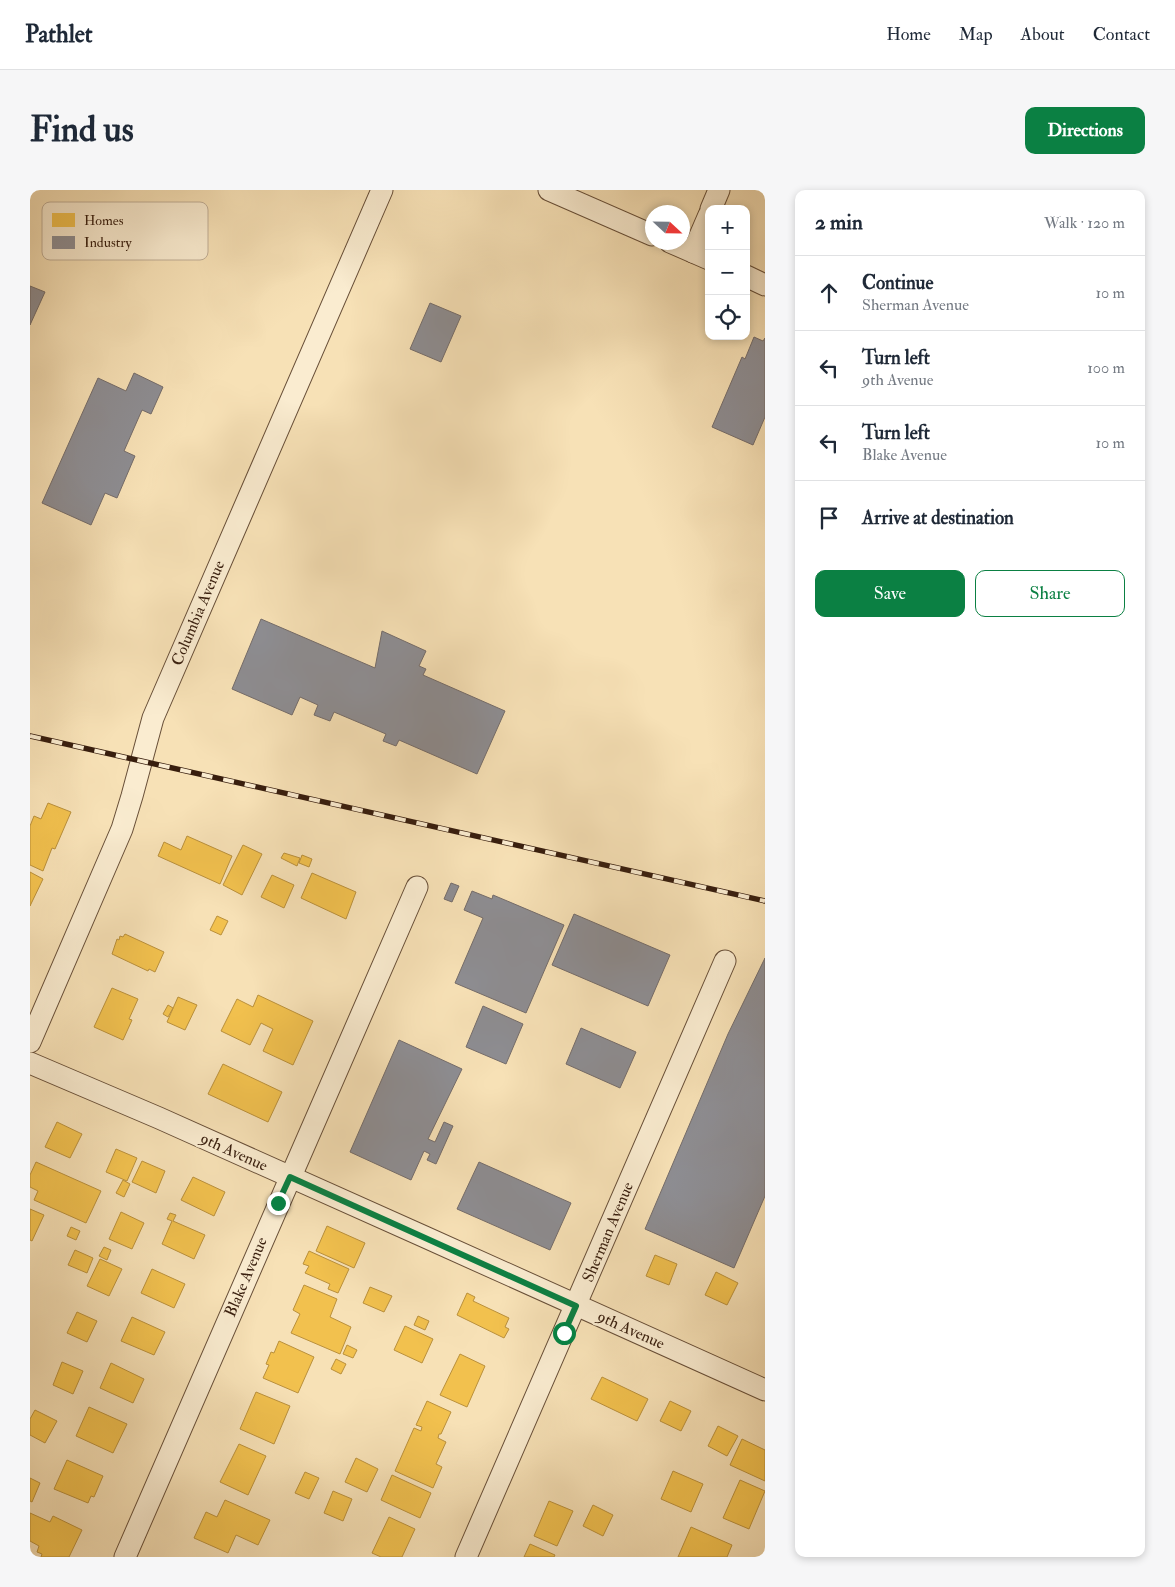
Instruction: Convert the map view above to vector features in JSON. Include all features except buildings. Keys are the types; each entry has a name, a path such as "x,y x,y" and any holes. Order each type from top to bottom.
{"street":[{"name":"Columbia Avenue","path":"30,1042 122,829 153,718 382,190"},
{"path":"549,190 645,232"},
{"path":"713,205 719,190"},
{"path":"688,250 701,256 705,236"},
{"path":"750,278 765,285"},
{"name":"Blake Avenue","path":"125,1557 417,887"},
{"name":"Sherman Avenue","path":"466,1557 725,961"},
{"name":"9th Avenue","path":"30,1063 290,1177 765,1390"}],"railway":[{"path":"30,736 765,901"}],"route":[{"path":"278,1203 290,1177 426,1237 576,1306 564,1333"}]}
